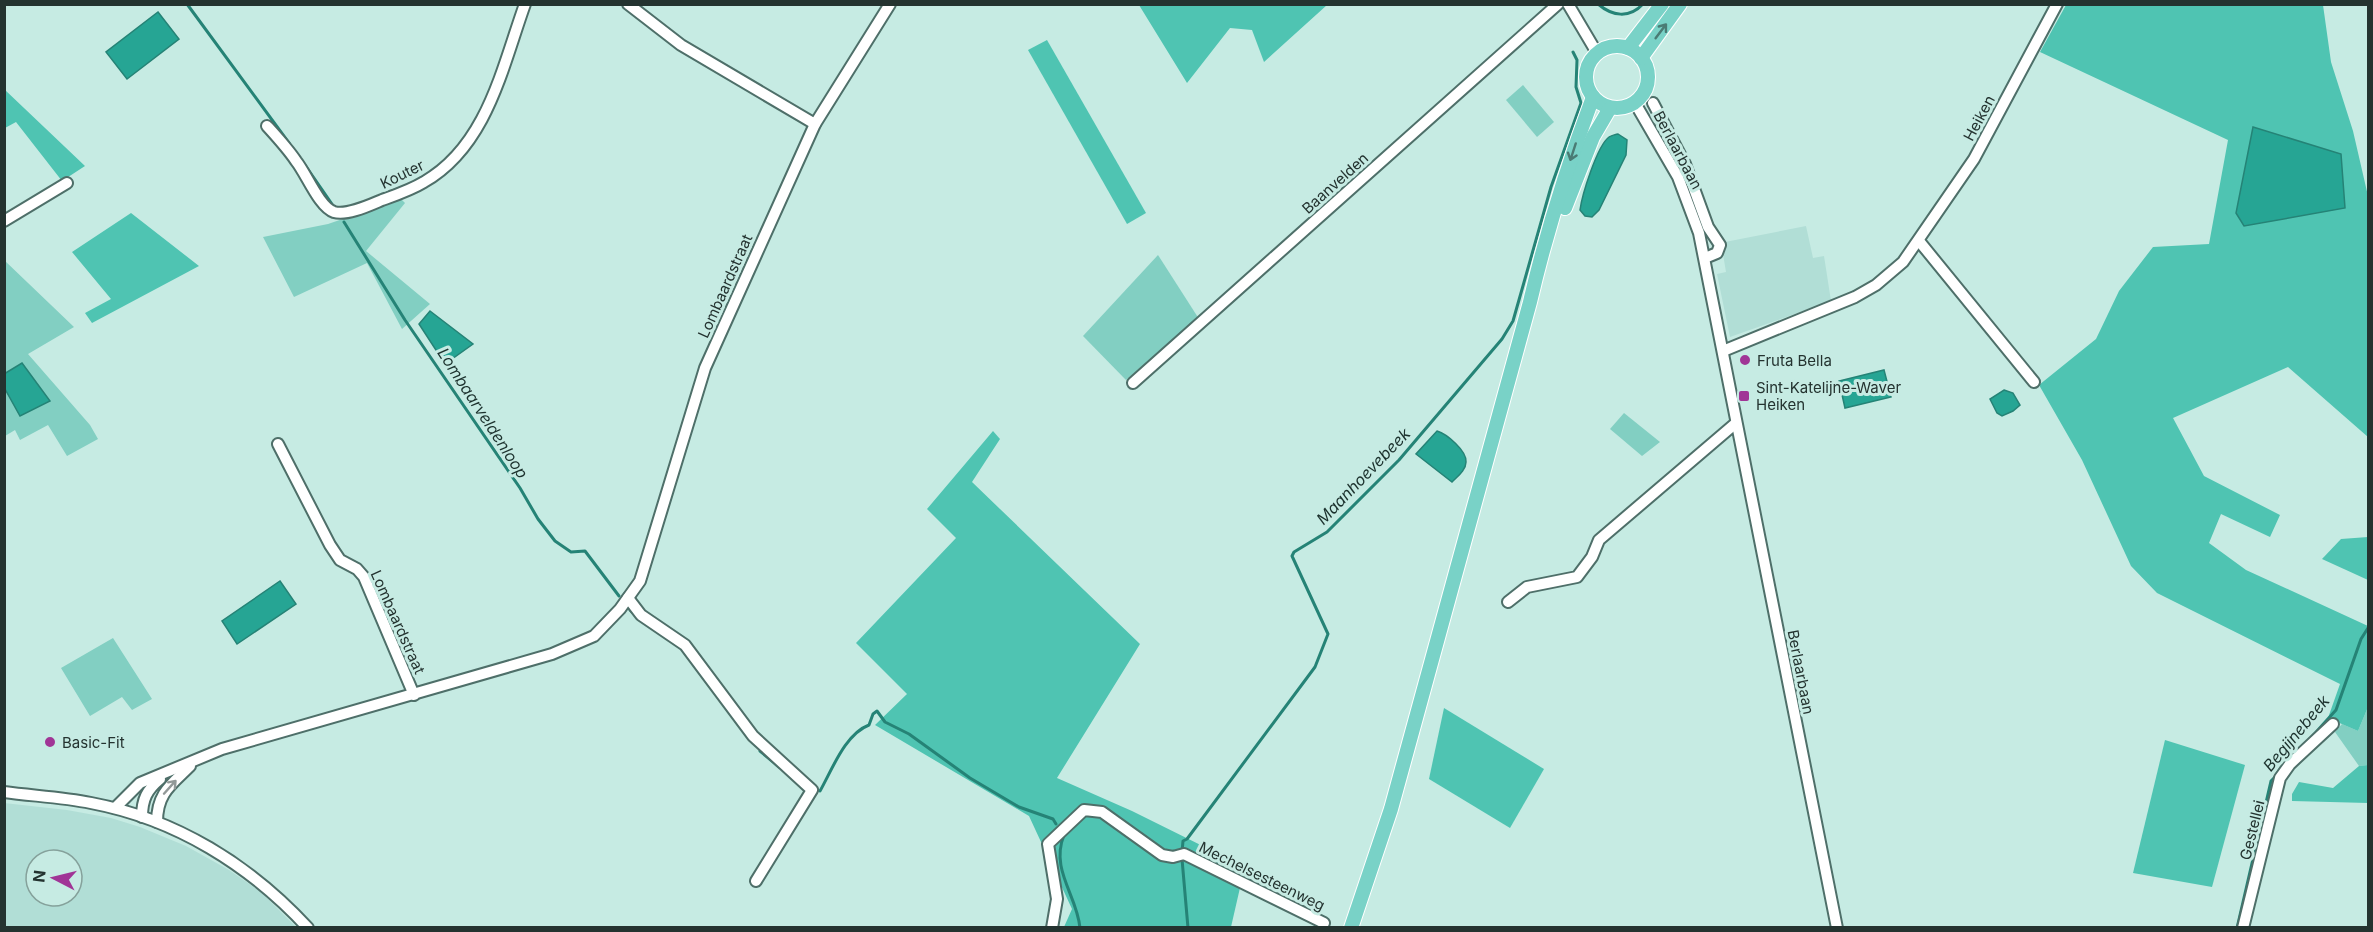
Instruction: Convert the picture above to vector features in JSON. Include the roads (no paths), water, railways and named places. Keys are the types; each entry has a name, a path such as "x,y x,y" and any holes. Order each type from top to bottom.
{"main road":[{"path":"1628,48 1662,4"},
{"path":"1641,58 1680,4"},
{"path":"1612,46 1628,48 1641,58 1647,68 1645,91 1635,103 1625,107 1610,108 1593,97 1587,86 1586,74 1589,63 1597,53 1612,46"},
{"path":"1352,927 1391,809 1543,250 1593,97"},
{"path":"1530,302 1593,137 1610,108"}],"street":[{"name":"Kouter","path":"267,126 296,161 325,207 334,212 348,211 405,192 425,182 447,165 475,135 488,106 525,4"},
{"path":"628,4 681,45 815,124"},
{"name":"Lombaardstraat","path":"115,808 140,783 222,749 552,654 594,636 620,609 640,581 705,368 815,124 890,4"},
{"name":"Baanvelden","path":"1133,383 1558,4"},
{"path":"1568,4 1597,53"},
{"name":"Heiken","path":"1723,351 1796,322 1876,285 1903,262 1974,159 2057,4"},
{"name":"Berlaarbaan","path":"1635,103 1678,177 1694,218 1705,258 1837,927"},
{"path":"1653,103 1685,164 1708,227 1720,245 1717,253 1705,258"},
{"path":"4,221 67,183"},
{"path":"1918,241 2034,382"},
{"path":"1508,602 1527,587 1577,577 1592,556 1599,540 1737,423"},
{"name":"Lombaardstraat","path":"278,444 330,545 340,560 357,569 364,577 414,695"},
{"path":"628,597 641,615 685,645 753,736 812,790 756,881"},
{"name":"Gestellei","path":"2243,927 2280,778 2290,764 2333,724"},
{"name":"Lombaardstraat","path":"157,822 159,802 164,793 196,759"},
{"name":"Lombaardstraat","path":"142,817 144,798 150,788 167,773"},
{"path":"4,792 90,802 157,822 211,847 234,861 271,890 308,927"},
{"name":"Mechelsesteenweg","path":"1052,927 1058,899 1048,844 1084,810 1102,812 1162,855 1173,857 1184,854 1324,923"}],"waterway":[{"name":"Lombaarveldenloop","path":"187,4 289,143"},
{"name":"Maanhoevebeek","path":"1598,4 1609,11 1620,14 1632,12 1643,4"},
{"name":"Maanhoevebeek","path":"1182,852 1183,841 1187,839 1315,667 1328,634 1292,556 1294,552 1327,532 1399,460 1502,339 1513,321 1551,187 1581,103 1576,87 1577,60 1573,52"},
{"name":"Lombaarveldenloop","path":"305,165 334,207"},
{"name":"Lombaarveldenloop","path":"344,222 405,320 520,488 538,519 555,541 571,552 585,551 619,596"},
{"name":"Lombaarveldenloop","path":"630,610 639,619"},
{"name":"Begijnebeek","path":"2308,741 2336,710 2361,639 2368,628"},
{"name":"Lombaarveldenloop","path":"820,791 846,744 860,730 869,725 873,714 877,711 885,722 909,734 970,778 1019,807 1053,819 1056,824"},
{"name":"Lombaarveldenloop","path":"760,751 779,767"},
{"name":"Begijnebeek","path":"2237,928 2271,781 2277,775"},
{"name":"Lombaarveldenloop","path":"1064,835 1060,860 1080,928"},
{"name":"Maanhoevebeek","path":"1182,859 1188,928"}],"place":[{"name":"Fruta Bella","path":"1745,360"},
{"name":"Sint-Katelijne-Waver Heiken","path":"1744,396"},
{"name":"Basic-Fit","path":"50,742"}]}
